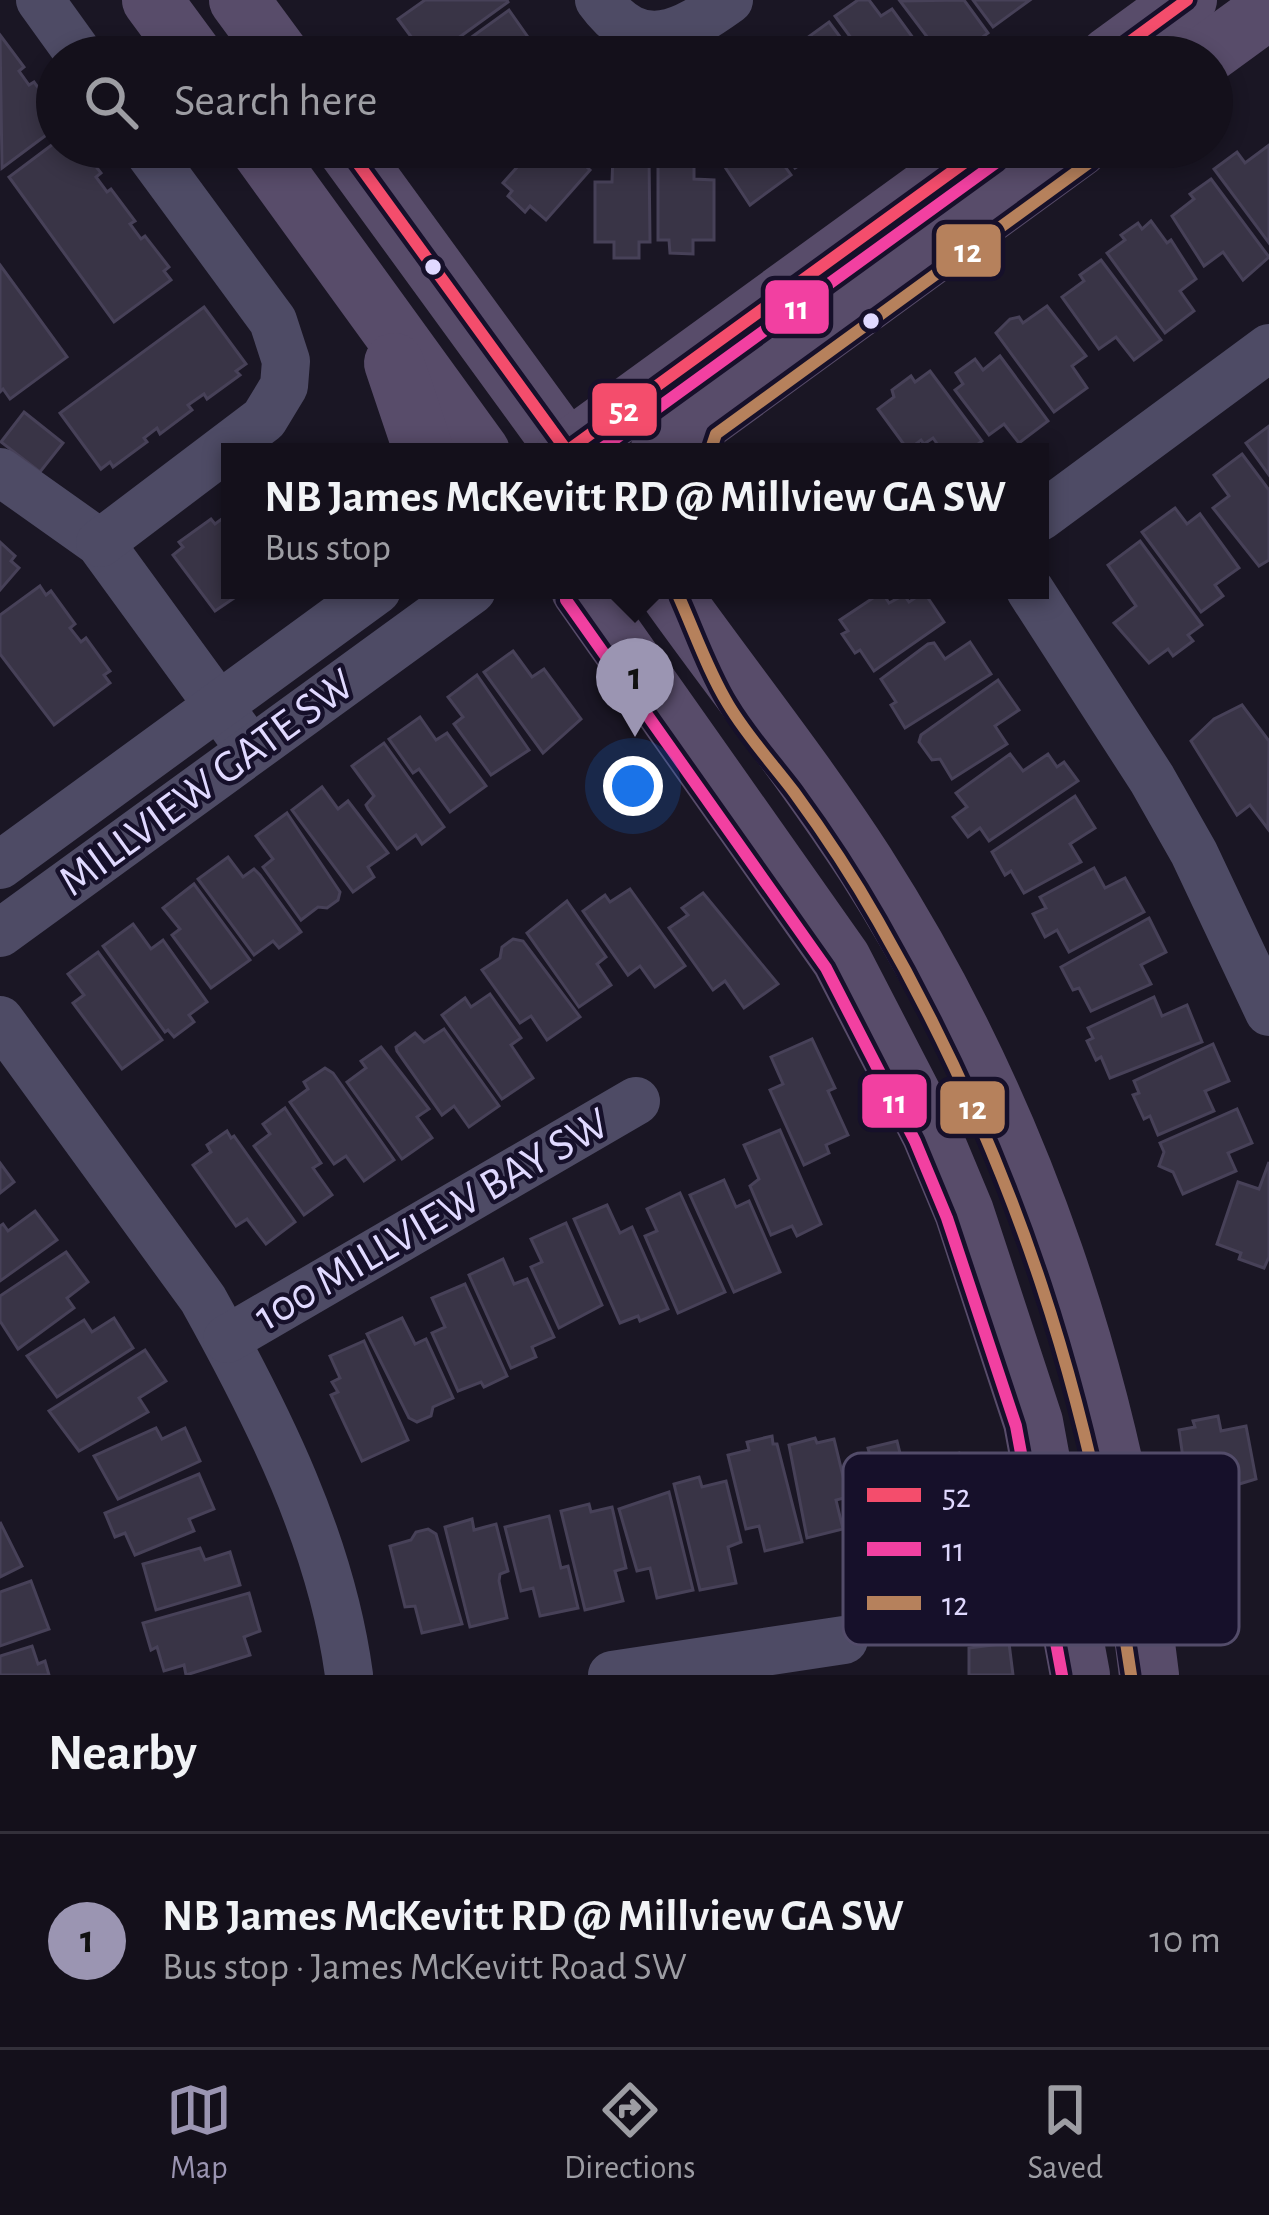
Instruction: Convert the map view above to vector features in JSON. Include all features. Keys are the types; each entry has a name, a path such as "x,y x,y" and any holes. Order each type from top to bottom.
{"main road":[{"path":"152,0 179,36"},
{"path":"239,0 265,36"},
{"path":"1138,36 1187,0"},
{"path":"1232,36 1269,9"},
{"path":"274,168 473,443"},
{"path":"361,168 560,443"},
{"path":"579,443 957,168"},
{"path":"684,442 1051,168"},
{"path":"374,307 421,443"},
{"path":"587,599 842,959 931,1133 964,1212 1033,1422 1039,1453"},
{"path":"674,599 812,786 897,916 957,1024 1054,1250 1111,1453"},
{"path":"699,599 744,696"},
{"path":"1074,1645 1080,1675"},
{"path":"1145,1645 1149,1675"}],"street":[{"path":"40,0 66,36"},
{"path":"599,0 625,24 652,34 686,30 729,0"},
{"path":"160,168 273,321 286,362 284,386 263,419 231,443"},
{"path":"1049,511 1269,348"},
{"path":"100,543 221,451"},
{"path":"0,472 100,543 251,751"},
{"name":"MILLVIEW GATE SW","path":"0,865 365,599"},
{"name":"MILLVIEW GATE SW","path":"0,933 460,599"},
{"path":"1036,599 1253,929 1269,1012"},
{"path":"0,1020 203,1299 227,1339 280,1448 315,1538 349,1675"},
{"name":"100 MILLVIEW BAY SW","path":"227,1339 636,1101"},
{"path":"612,1675 843,1640"}],"building":[{"path":"425,0 508,2 461,36 411,36 398,19"},
{"path":"858,0 869,0 881,16 892,9 912,36 850,36 835,16"},
{"path":"964,0 988,33 926,36 900,1"},
{"path":"973,0 1030,0 993,27"},
{"path":"509,10 527,36 473,36"},
{"path":"829,22 839,36 810,36"},
{"path":"0,35 24,67 19,71 29,85 36,85 36,143 2,168"},
{"path":"1269,145 1269,243 1214,169 1233,168 1237,152 1245,163"},
{"path":"36,157 36,168 97,168 101,173 96,177 135,221 130,224 141,239 145,236 169,267 164,271 171,280 114,322 9,177"},
{"path":"516,168 590,170 546,220 530,206 525,212 508,196 512,191 503,183"},
{"path":"613,168 649,168 650,242 639,242 639,258 614,258 614,242 595,242 595,182 612,182"},
{"path":"658,168 694,168 694,179 714,180 714,240 693,240 693,254 670,253 669,240 658,240"},
{"path":"726,168 786,168 791,175 750,205"},
{"path":"1211,179 1269,257 1243,280 1223,252 1204,266 1172,216"},
{"path":"1151,221 1167,243 1171,240 1196,279 1180,291 1194,311 1165,333 1107,253 1125,240 1121,235 1138,223 1142,229"},
{"path":"1101,260 1161,340 1134,360 1116,337 1099,349 1062,297"},
{"path":"0,265 67,357 10,399 3,389 0,392"},
{"path":"1047,306 1086,356 1072,366 1087,388 1054,412 996,333 1010,319 1019,317 1023,323"},
{"path":"204,307 246,364 236,371 240,375 207,399 204,394 188,405 192,410 160,434 157,428 144,438 147,442 113,467 110,462 101,469 60,413"},
{"path":"1000,356 1048,421 1019,443 1004,424 989,435 955,390 963,384 956,373 975,359 983,370"},
{"path":"930,371 982,441 937,443 933,438 926,443 903,443 878,409 911,376 915,382"},
{"path":"24,412 63,443 40,472 1,442"},
{"path":"1269,426 1269,475 1246,443"},
{"path":"1242,454 1269,490 1269,560 1259,566 1213,508 1229,496 1214,475"},
{"path":"1175,508 1187,524 1200,514 1239,568 1215,585 1223,596 1201,612 1142,532"},
{"path":"211,519 215,524 221,520 221,599 233,599 215,611 173,555 183,547 179,542"},
{"path":"1140,541 1202,625 1188,635 1193,641 1173,656 1168,649 1149,663 1114,623 1136,606 1108,565"},
{"path":"0,542 15,556 11,561 19,568 0,590"},
{"path":"40,586 46,595 51,591 75,624 70,628 81,642 86,638 110,671 104,675 110,683 54,725 0,654 0,615"},
{"path":"872,599 889,603 929,599 944,622 874,671 842,634 848,631 840,620"},
{"path":"970,642 991,674 905,728 881,679 928,644 934,643 945,659"},
{"path":"513,651 532,677 544,669 581,719 543,753 484,672"},
{"path":"477,675 529,750 491,775 454,724 463,717 448,697"},
{"path":"998,680 1019,710 995,726 1007,744 952,779 940,759 932,760 919,742 921,735"},
{"path":"1242,705 1269,741 1268,829 1250,805 1237,815 1191,741 1214,719"},
{"path":"420,717 436,740 447,733 486,786 450,812 419,769 413,773 389,739"},
{"path":"384,743 444,827 422,844 416,835 397,849 366,805 374,796 352,766"},
{"path":"1010,754 1023,771 1048,754 1057,767 1064,762 1078,781 989,841 980,828 968,837 953,817 967,807 956,793"},
{"path":"322,787 338,809 348,801 388,853 368,867 374,877 353,892 292,810"},
{"path":"1075,796 1095,828 1070,844 1081,862 1024,893 1011,871 1005,875 992,852"},
{"path":"287,813 340,892 327,908 318,907 301,920 263,867 273,859 256,836"},
{"path":"228,857 243,877 254,869 260,875 301,932 279,948 273,941 254,955 198,879"},
{"path":"1094,868 1105,888 1125,878 1144,912 1069,952 1057,930 1045,937 1033,914 1046,908 1040,897"},
{"path":"194,884 250,960 211,988 172,935 180,929 163,908"},
{"path":"630,889 685,966 655,987 640,966 628,975 583,911 605,895 610,902"},
{"path":"703,893 778,984 744,1008 725,981 713,990 669,928 688,915 682,908"},
{"path":"567,901 606,957 597,964 611,985 579,1007 527,933"},
{"path":"1149,918 1166,952 1141,965 1151,984 1091,1011 1061,967"},
{"path":"133,924 151,949 163,940 207,1002 189,1015 194,1022 174,1037 165,1032 103,946"},
{"path":"513,939 523,941 580,1017 547,1040 531,1016 520,1023 482,970 500,958 502,947"},
{"path":"98,952 162,1040 122,1069 73,1003 84,995 68,974"},
{"path":"490,994 521,1038 511,1045 533,1078 502,1099 442,1015 465,998 471,1007"},
{"path":"1154,997 1162,1016 1187,1005 1202,1042 1110,1078 1087,1041 1093,1038 1088,1028"},
{"path":"444,1029 499,1106 469,1127 454,1106 442,1115 397,1051 415,1033 424,1042"},
{"path":"812,1039 835,1088 828,1091 848,1135 826,1145 829,1153 804,1165 770,1090 783,1084 771,1057"},
{"path":"1213,1044 1229,1081 1205,1091 1214,1111 1158,1135 1133,1095 1139,1093 1134,1081"},
{"path":"381,1047 429,1109 417,1117 432,1138 402,1159 347,1082 366,1068 361,1061"},
{"path":"325,1068 394,1160 364,1181 346,1156 334,1164 290,1102 308,1089 304,1082"},
{"path":"285,1108 321,1163 313,1168 332,1195 304,1215 254,1146 270,1134 263,1124"},
{"path":"1237,1109 1252,1143 1228,1153 1236,1171 1183,1194 1173,1172 1159,1166 1164,1152 1160,1143"},
{"path":"780,1130 821,1224 797,1236 792,1226 771,1235 750,1186 759,1179 744,1145"},
{"path":"227,1131 295,1222 266,1244 247,1219 236,1226 193,1165 211,1152 207,1145"},
{"path":"1269,1162 1269,1257 1264,1268 1217,1244 1238,1182 1259,1189"},
{"path":"0,1163 14,1182 0,1193"},
{"path":"724,1180 736,1207 749,1201 780,1272 734,1292 690,1195"},
{"path":"680,1193 725,1292 678,1313 645,1236 657,1231 647,1209"},
{"path":"607,1205 620,1233 632,1227 668,1309 640,1321 638,1316 620,1323 574,1219"},
{"path":"35,1211 57,1240 0,1281 0,1226 8,1231"},
{"path":"566,1223 602,1305 559,1328 531,1267 542,1262 531,1239"},
{"path":"66,1252 88,1282 67,1298 74,1308 18,1349 0,1321 0,1296"},
{"path":"503,1259 514,1284 527,1279 554,1337 532,1347 536,1357 511,1368 469,1275"},
{"path":"465,1284 507,1376 484,1387 481,1382 458,1391 432,1333 445,1327 432,1298"},
{"path":"114,1318 133,1348 57,1397 27,1356 84,1320 92,1332"},
{"path":"402,1318 415,1344 426,1339 453,1398 433,1407 431,1416 417,1422 409,1418 367,1334"},
{"path":"364,1341 408,1440 362,1461 331,1395 338,1392 332,1382 340,1378 330,1356"},
{"path":"145,1350 166,1381 139,1398 148,1412 79,1451 49,1411"},
{"path":"1218,1416 1221,1431 1246,1426 1256,1479 1239,1484 1239,1453 1182,1453 1179,1430 1195,1427 1193,1421"},
{"path":"156,1428 162,1439 185,1428 200,1461 118,1499 94,1456"},
{"path":"772,1436 802,1542 765,1551 759,1526 746,1529 728,1455 749,1450 747,1442"},
{"path":"834,1439 843,1476 843,1498 836,1500 843,1529 807,1538 789,1445"},
{"path":"897,1441 900,1453 869,1453 868,1448"},
{"path":"199,1474 214,1509 189,1519 194,1531 135,1555 125,1533 115,1537 105,1513"},
{"path":"699,1477 702,1487 726,1481 741,1542 728,1547 736,1583 700,1590 674,1484"},
{"path":"669,1492 693,1590 657,1598 650,1568 637,1571 619,1509"},
{"path":"589,1504 591,1512 612,1507 626,1568 615,1571 623,1601 585,1610 561,1511"},
{"path":"549,1516 561,1568 568,1566 578,1608 540,1616 533,1588 521,1591 505,1527"},
{"path":"472,1519 474,1530 496,1524 508,1571 500,1574 499,1581 507,1618 470,1627 445,1527"},
{"path":"0,1522 22,1566 0,1577"},
{"path":"428,1529 436,1534 462,1624 422,1633 415,1606 405,1607 390,1546"},
{"path":"200,1548 205,1560 230,1552 240,1585 156,1610 143,1564"},
{"path":"31,1581 49,1629 0,1646 0,1592"},
{"path":"249,1593 260,1631 244,1637 250,1655 186,1675 184,1665 164,1671 143,1623"},
{"path":"1009,1645 1013,1675 969,1675 969,1648"},
{"path":"32,1646 38,1664 45,1661 49,1675 0,1675 0,1656"}],"transit line":[{"name":"52","path":"1138,36 1187,0"},
{"name":"52","path":"361,168 561,443"},
{"name":"52","path":"578,443 957,168"},
{"name":"11","path":"609,443 989,168"},
{"name":"12","path":"713,443 716,434 1082,168"},
{"name":"12","path":"680,599 728,704 859,888 971,1102 1042,1286 1088,1453"},
{"name":"11","path":"566,600 826,968 915,1141 947,1218 1021,1453"},
{"name":"11","path":"1056,1645 1062,1675"},
{"name":"12","path":"1126,1645 1131,1675"}],"place":[{"name":"NB James McKevitt RD @ Millview GA SW","path":"635,737"}]}
